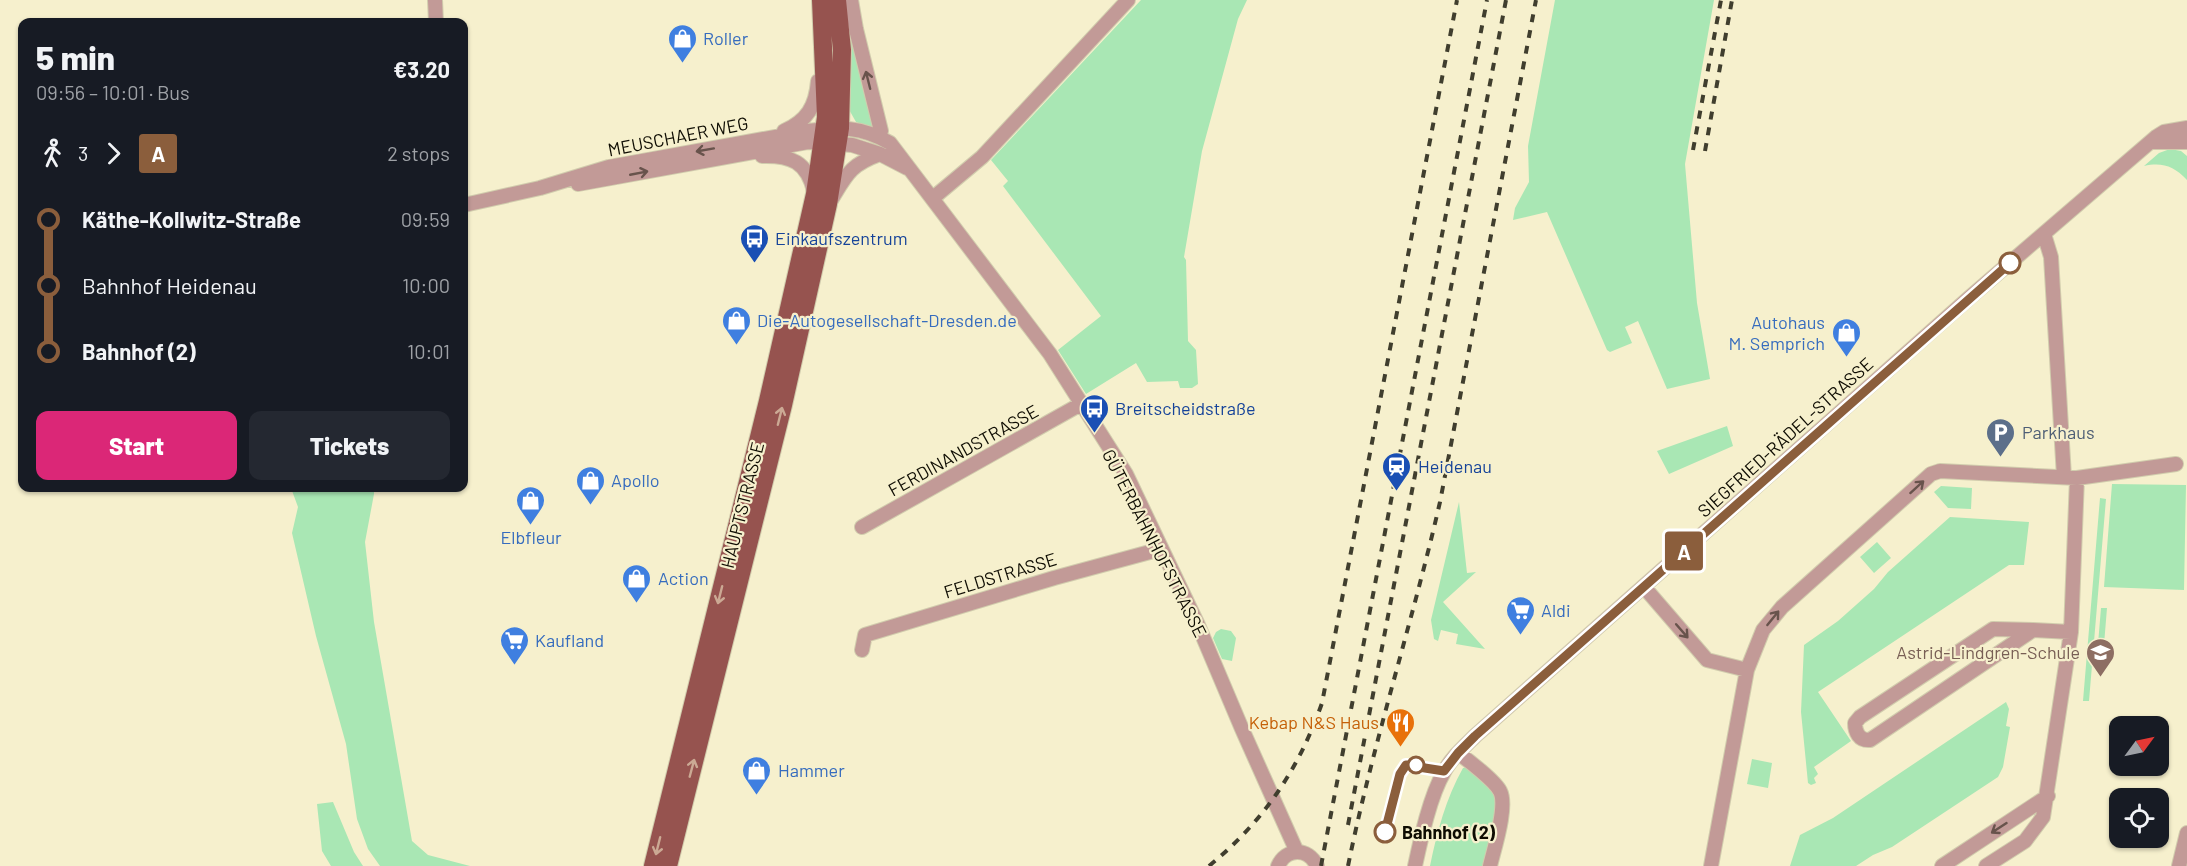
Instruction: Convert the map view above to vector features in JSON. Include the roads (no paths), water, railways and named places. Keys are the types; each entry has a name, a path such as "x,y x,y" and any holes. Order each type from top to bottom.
{"main road":[{"path":"821,0 826,117 831,135"},
{"path":"831,135 842,50 837,0"},
{"name":"HAUPTSTRASSE","path":"668,866 783,405 831,135"},
{"name":"HAUPTSTRASSE","path":"653,866 768,401 821,199"}],"street":[{"path":"435,0 436,18"},
{"path":"851,0 881,131 879,137"},
{"path":"933,198 982,158 1128,0"},
{"path":"772,137 799,123 812,109 817,95 823,35"},
{"name":"SIEGFRIED-RÄDEL-STRASSE","path":"1414,866 1437,787 1444,771 1458,753 1969,298 2150,142 2164,132 2187,128"},
{"name":"GÜTERBAHNHOFSTRASSE","path":"831,135 854,129 890,143 1050,354 1126,474 1198,625 1297,852"},
{"name":"MEUSCHAER WEG","path":"468,203 540,188 609,167 772,137 831,135"},
{"name":"MEUSCHAER WEG","path":"540,188 583,183 736,156 831,135"},
{"name":"GÜTERBAHNHOFSTRASSE","path":"831,135 880,154 910,170"},
{"path":"2150,142 2187,142"},
{"path":"736,156 772,155 795,160 806,171 821,199 856,165 880,154"},
{"path":"1986,866 2003,862 2025,841 2043,817 2048,796 2071,632 2070,477 2051,257 2044,234"},
{"name":"FERDINANDSTRASSE","path":"862,527 1081,404"},
{"path":"1711,866 1747,670 1763,630 1782,607 1931,474 1940,471 2070,477 2176,464"},
{"name":"FELDSTRASSE","path":"862,650 865,635 1054,578 1161,549"},
{"path":"1644,587 1707,660 1747,670"},
{"path":"2033,630 1870,740 1864,740 1855,730 1855,723 1860,717 1993,629 2033,630 2071,632"},
{"path":"1458,753 1500,790 1502,800 1500,821 1491,866"},
{"path":"1942,866 2048,796"},
{"path":"2179,866 2187,833"},
{"path":"1278,866 1286,855 1297,852 1307,854 1317,866"}],"railway":[{"path":"1209,866 1247,831 1278,792 1302,750 1322,703 1457,0"},
{"path":"1321,866 1487,0"},
{"path":"1348,825 1506,0"},
{"path":"1348,866 1369,774 1440,502 1536,0"},
{"path":"1693,150 1721,0"},
{"path":"1705,151 1732,0"}],"place":[{"name":"Roller","path":"682,64"},
{"name":"Einkaufszentrum","path":"754,264"},
{"name":"Die-Autogesellschaft-Dresden.de","path":"736,346"},
{"name":"Autohaus M. Semprich","path":"1846,358"},
{"name":"Breitscheidstraße","path":"1094,434"},
{"name":"Parkhaus","path":"2001,458"},
{"name":"Heidenau","path":"1397,492"},
{"name":"Apollo","path":"590,506"},
{"name":"Elbfleur","path":"531,526"},
{"name":"Action","path":"637,604"},
{"name":"Aldi","path":"1520,636"},
{"name":"Kaufland","path":"514,666"},
{"name":"Astrid-Lindgren-Schule","path":"2101,678"},
{"name":"Kebap N&S Haus","path":"1400,748"},
{"name":"Hammer","path":"757,796"},
{"name":"Bahnhof (2)","path":"1385,832"}]}
